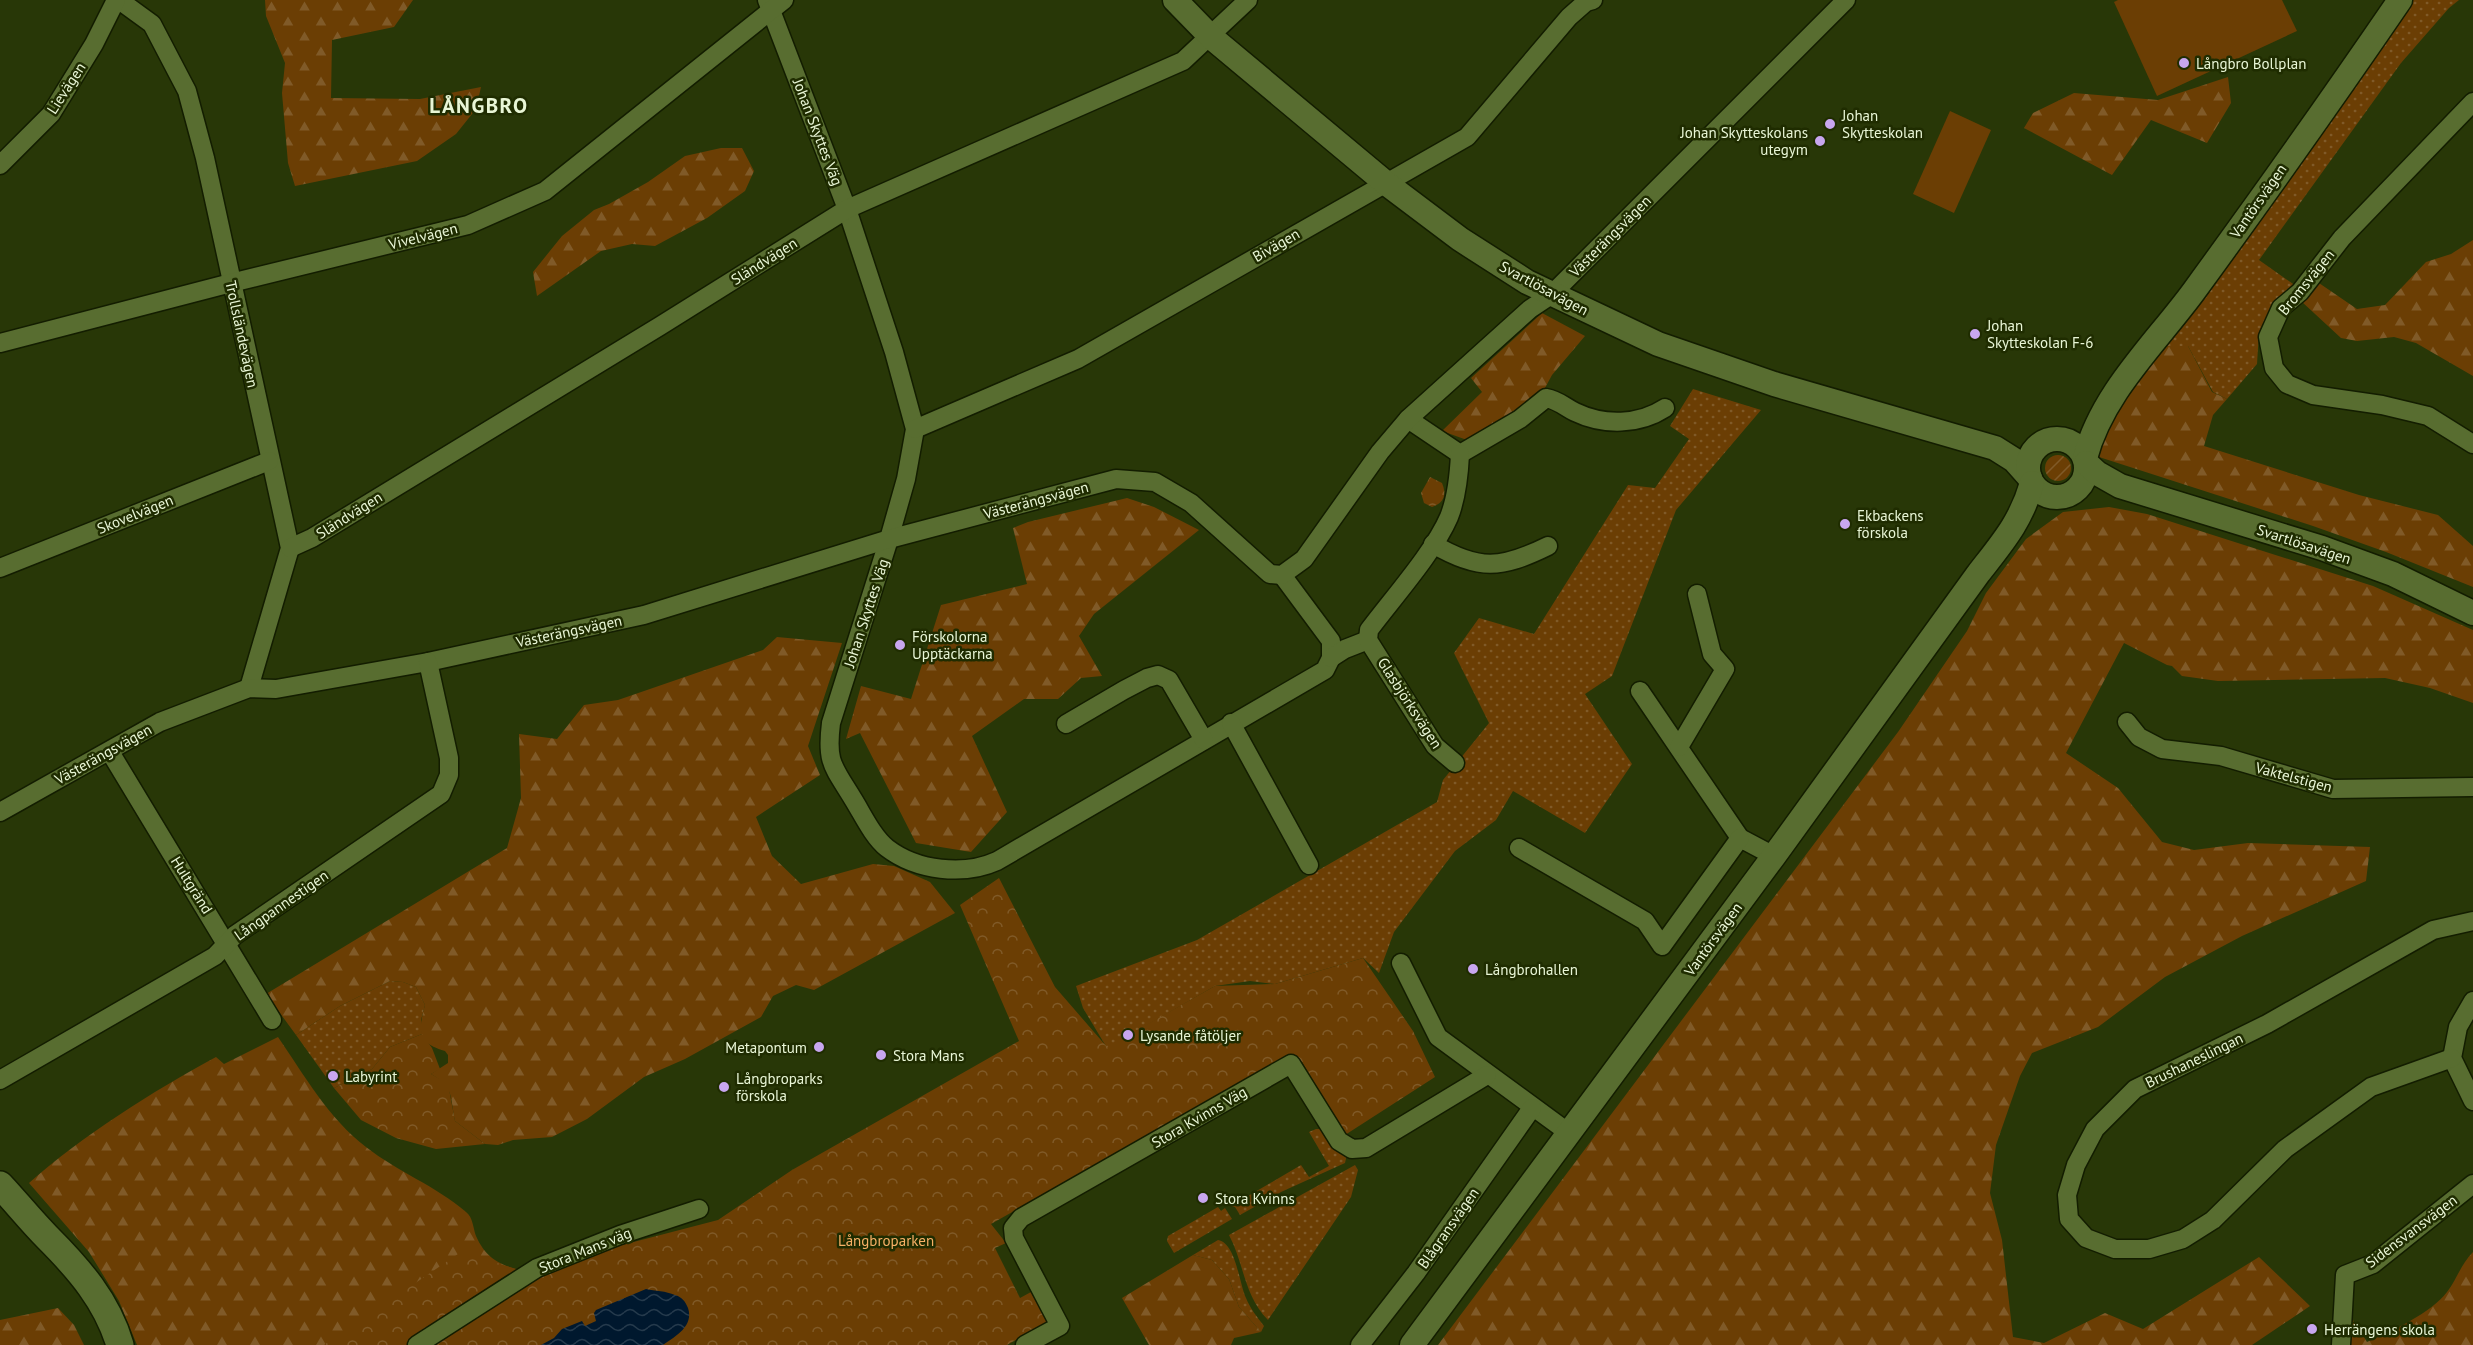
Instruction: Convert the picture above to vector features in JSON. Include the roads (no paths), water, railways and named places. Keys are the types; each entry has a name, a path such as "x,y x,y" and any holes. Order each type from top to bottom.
{"main road":[{"path":"0,1185 47,1237 68,1256 90,1285 103,1305 120,1345"},
{"path":"47,1237 101,1345"}],"street":[{"name":"Lievägen","path":"0,165 51,114 118,0"},
{"name":"Trollsländevägen","path":"118,0 152,24 187,91 205,158 269,461 290,548 249,688"},
{"name":"Svartlösavägen","path":"1175,0 1211,36 1387,184 1460,239 1551,294 1658,344 1774,384 1984,445 2014,460 2031,481"},
{"name":"Sländvägen","path":"290,548 312,538 660,326 847,208 1183,61 1248,0"},
{"name":"Bivägen","path":"915,429 1078,359 1467,137 1569,17 1586,2 1593,0"},
{"name":"Västerängsvägen","path":"0,812 160,723 249,688 276,689 428,662 644,615 889,539 1116,479 1155,482 1191,503 1270,573 1282,575 1304,559 1380,452 1408,419 1530,309 1551,294 1846,0"},
{"name":"Vantörsvägen","path":"2086,460 2096,425 2111,398 2217,260 2396,2"},
{"name":"Vivelvägen","path":"0,343 468,225 544,191 774,4"},
{"name":"Johan Skyttes Väg","path":"774,4 847,208 894,352 915,429 906,479 831,723 829,743 830,762 871,828 887,848 912,860 942,870 980,868 997,861 1230,723 1325,670 1331,658"},
{"name":"Bromsvägen","path":"2473,102 2342,238 2300,292 2281,308 2268,337 2274,368 2287,384 2313,395 2382,405 2428,416 2473,444"},
{"path":"1460,454 1520,419 1546,398 1555,399 1587,418 1622,422 1653,416 1665,408"},
{"name":"Vantörsvägen","path":"2053,440 2072,433 2111,398"},
{"path":"1408,419 1460,454"},
{"name":"Svartlösavägen","path":"1984,445 2018,448 2053,440"},
{"path":"2053,440 2075,446 2086,460 2084,480 2066,495 2043,493 2031,481 2030,460 2034,452 2053,440"},
{"path":"1331,658 1345,649 1368,640 1369,630 1433,544 1448,518 1455,498 1460,454"},
{"name":"Svartlösavägen","path":"2086,460 2110,481 2130,490 2322,548 2393,574 2473,613"},
{"name":"Skovelvägen","path":"0,568 269,461"},
{"name":"Vantörsvägen","path":"1412,1345 1774,856 1977,574 2012,531 2023,512 2031,481"},
{"name":"Svartlösavägen","path":"2066,495 2093,488 2130,490"},
{"name":"Vantörsvägen","path":"2012,531 2039,508 2066,495"},
{"path":"1433,544 1457,558 1475,564 1509,562 1548,546"},
{"path":"1282,575 1331,641 1331,658"},
{"path":"1679,747 1725,669 1712,654 1697,594"},
{"name":"Glasbjörksvägen","path":"1368,640 1435,746 1455,763"},
{"name":"Långpannestigen","path":"0,1080 215,956 235,935 429,805 441,794 449,775 448,758 428,662"},
{"path":"1066,724 1131,686 1158,675 1169,681 1204,740"},
{"path":"1640,691 1740,838 1774,856"},
{"name":"Vaktelstigen","path":"2127,722 2139,737 2162,749 2221,756 2333,789 2473,787"},
{"path":"1230,723 1309,865"},
{"name":"Hultgränd","path":"110,752 272,1020"},
{"path":"1519,848 1645,921 1662,946 1740,838"},
{"name":"Brushaneslingan","path":"2451,1058 2371,1087 2285,1149 2213,1220 2183,1239 2149,1249 2115,1249 2086,1238 2069,1220 2067,1195 2076,1165 2095,1129 2135,1089 2267,1024 2433,930 2473,921"},
{"path":"1401,963 1438,1037 1487,1076 1569,1133"},
{"path":"2473,1001 2458,1028 2451,1058 2473,1101"},
{"name":"Stora Kvinns Väg","path":"1025,1345 1060,1326 1014,1238 1013,1228 1021,1218 1291,1064 1339,1141 1352,1149 1366,1148 1487,1076"},
{"name":"Blågransvägen","path":"1360,1345 1416,1273 1532,1108"},
{"name":"Sidensvansvägen","path":"2342,1345 2345,1275 2373,1264 2473,1184"},
{"name":"Stora Mans väg","path":"417,1345 537,1268 620,1235 699,1209"}],"water":[{"path":"646,1289 677,1296 688,1308 688,1320 683,1330 663,1345 541,1345 554,1338 562,1329 582,1321 585,1326 596,1321 594,1313 596,1310"}],"place":[{"name":"Långbro Bollplan","path":"2184,63"},
{"name":"Johan Skytteskolan","path":"1830,124"},
{"name":"Johan Skytteskolans utegym","path":"1820,141"},
{"name":"Johan Skytteskolan F-6","path":"1975,334"},
{"name":"Ekbackens förskola","path":"1845,524"},
{"name":"Förskolorna Upptäckarna","path":"900,645"},
{"name":"Långbrohallen","path":"1473,969"},
{"name":"Lysande fåtöljer","path":"1128,1035"},
{"name":"Metapontum","path":"819,1047"},
{"name":"Stora Mans","path":"881,1055"},
{"name":"Labyrint","path":"333,1076"},
{"name":"Långbroparks förskola","path":"724,1087"},
{"name":"Stora Kvinns","path":"1203,1198"},
{"name":"Herrängens skola","path":"2312,1329"}],"district":[{"name":"LÅNGBRO","path":"479,105"}],"park label":[{"name":"Långbroparken","path":"886,1240"}]}
